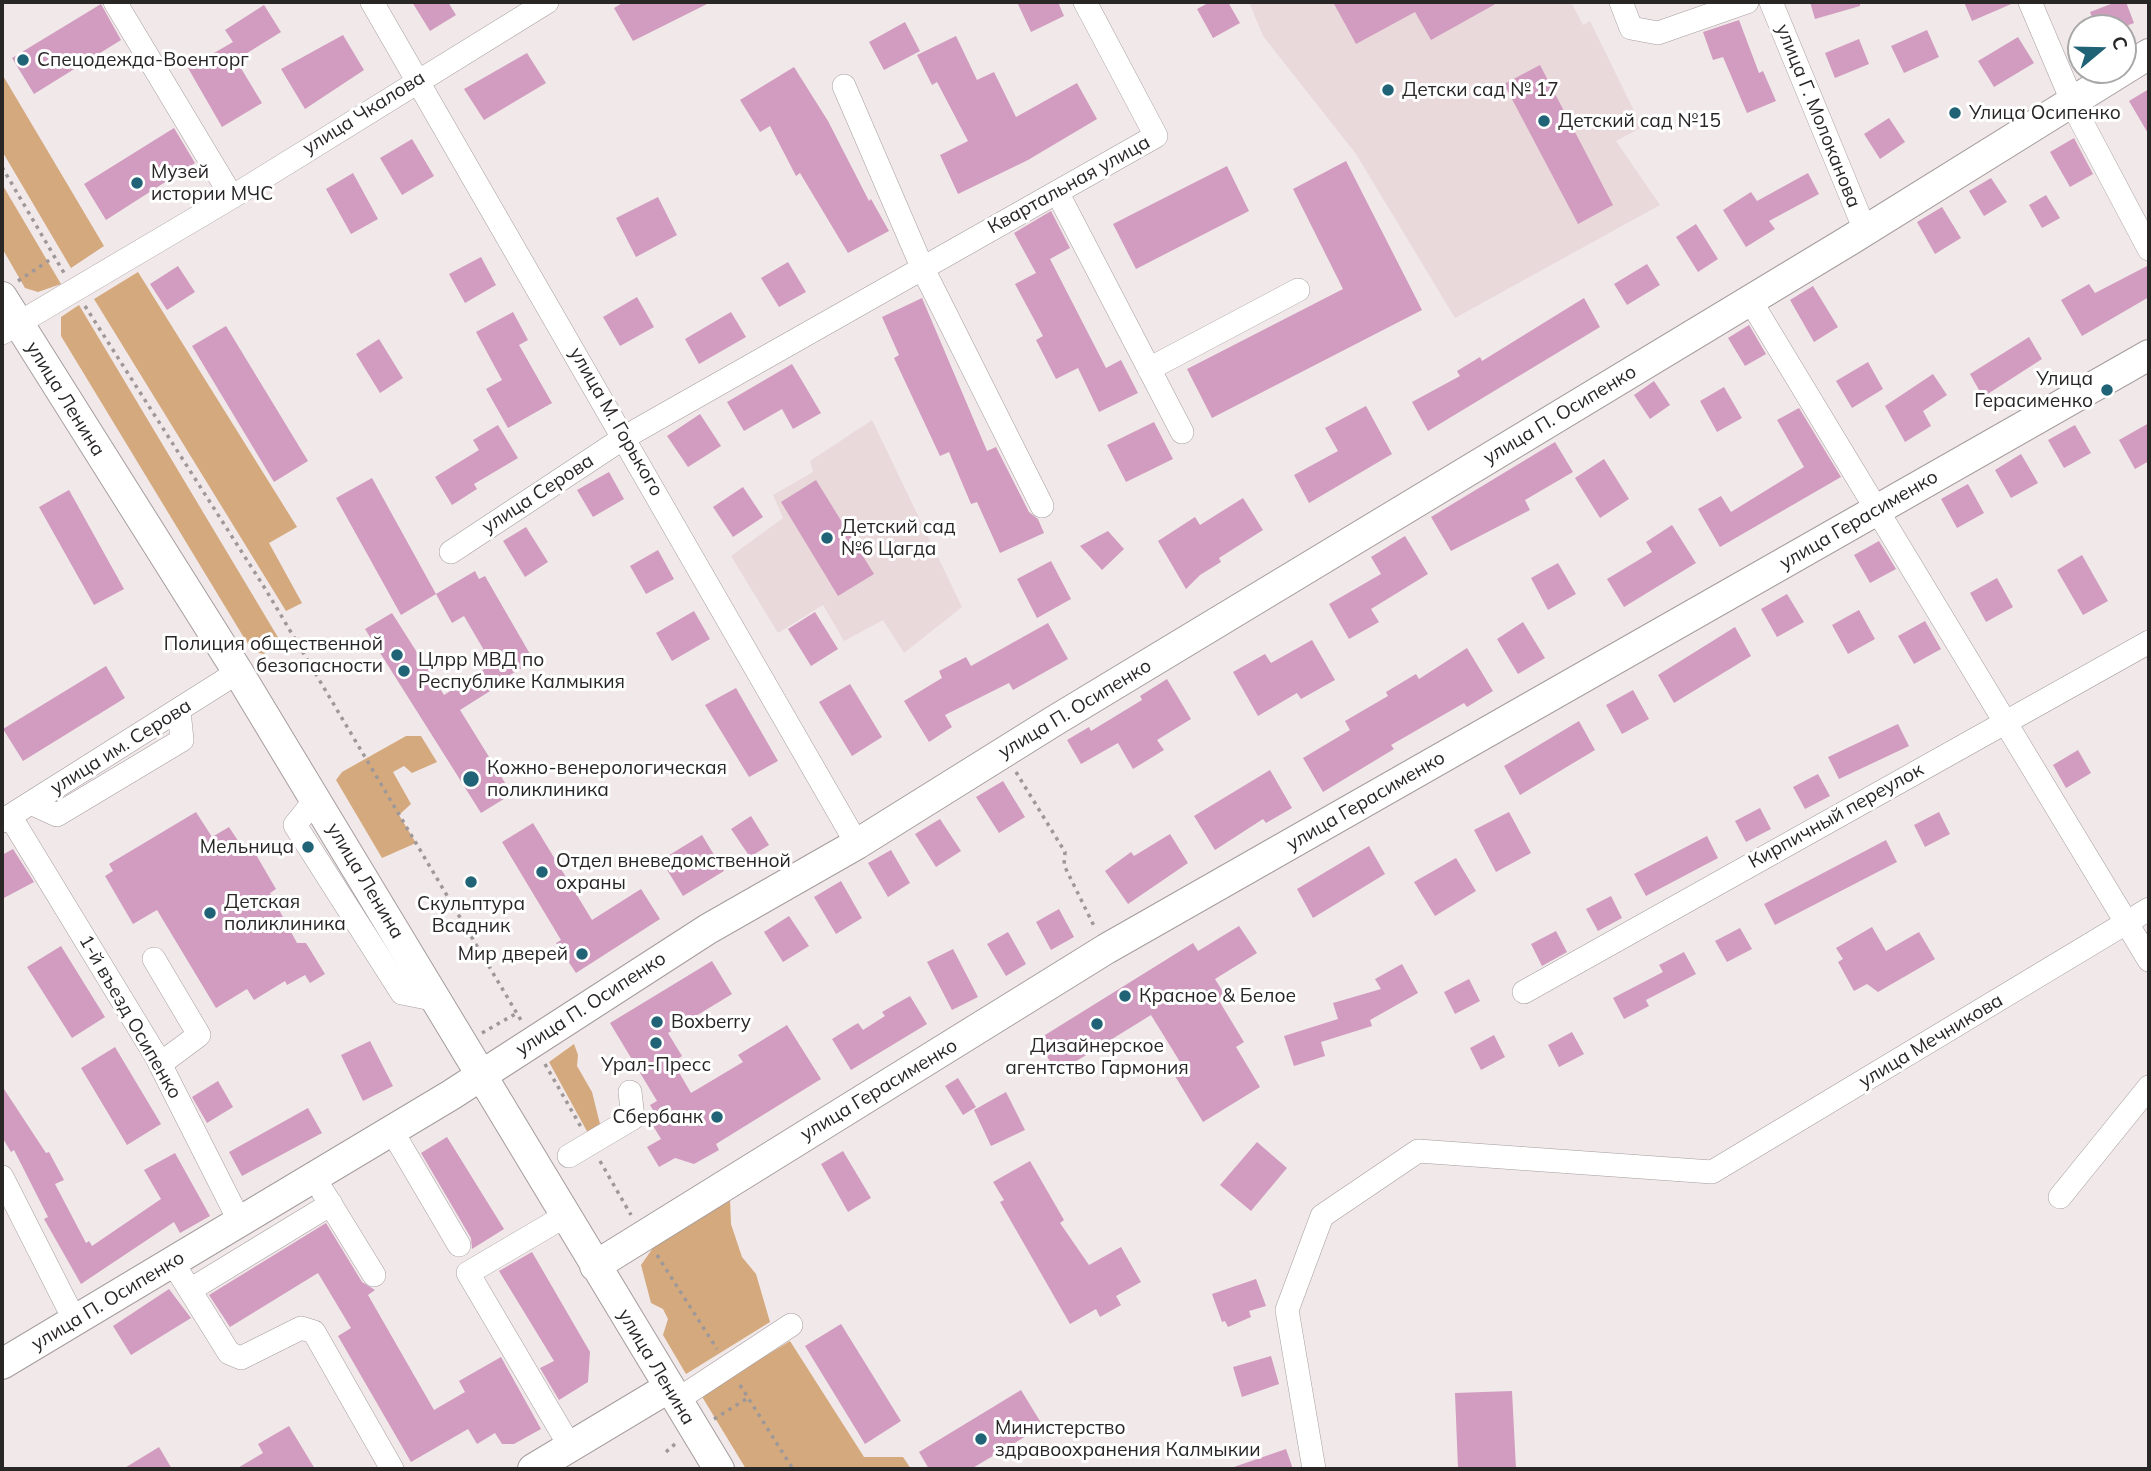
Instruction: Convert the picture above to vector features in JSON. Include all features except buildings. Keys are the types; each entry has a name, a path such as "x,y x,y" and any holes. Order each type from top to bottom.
{"main road":[{"name":"улица П. Осипенко","path":"2,1364 392,1131 708,929 857,845 1003,753 1866,230 2149,54"},
{"name":"улица Ленина","path":"8,290 10,328 239,672 719,1469"},
{"name":"улица Герасименко","path":"595,1266 1106,949 2149,355"},
{"path":"533,1469 673,1394"}],"street":[{"path":"115,2 232,197"},
{"name":"улица М. Горького","path":"372,2 625,437 857,845"},
{"name":"улица Чкалова","path":"10,328 232,197 547,2"},
{"name":"Квартальная улица","path":"625,437 1156,136 1085,2"},
{"path":"1621,2 1631,27 1658,33 1747,2"},
{"name":"улица Г. Молоканова","path":"1771,2 1866,230"},
{"path":"2030,2 2071,102 2149,248"},
{"path":"844,86 922,267 1042,506"},
{"path":"1057,192 1182,432"},
{"path":"1149,369 1298,290"},
{"path":"1750,300 1875,511 2149,960"},
{"name":"улица Серова","path":"451,552 625,437"},
{"name":"Кирпичный переулок","path":"1524,992 2149,642"},
{"name":"улица им. Серова","path":"6,819 239,672"},
{"name":"1-й въезд Осипенко","path":"6,819 160,1065 240,1222"},
{"name":"улица Мечникова","path":"1314,1469 1287,1310 1322,1216 1418,1151 1712,1172 2149,909"},
{"path":"155,959 200,1035 160,1065"},
{"path":"2060,1197 2149,1087"},
{"path":"569,1156 633,1118 630,1092"},
{"path":"392,1131 459,1244"},
{"path":"2,1177 75,1321"},
{"path":"314,1177 374,1275"},
{"path":"190,1290 331,1204"},
{"path":"565,1216 468,1273 571,1448"},
{"path":"173,1262 229,1353 241,1358 301,1328 314,1332 392,1469"},
{"path":"673,1394 791,1325"}],"path":[{"path":"2,167 54,257 266,590 526,1030"},
{"path":"8,290 54,257"},
{"path":"1003,753 1065,852 1064,866 1106,949"},
{"path":"476,1036 517,1013"},
{"path":"711,1421 748,1398"},
{"path":"666,1452 680,1440"}],"shaded area":[{"path":"1249,2 1571,2 1583,25 1590,21 1642,127 1616,141 1660,205 1455,318 1356,154 1263,36"},
{"path":"2,74 104,246 71,268 2,151"},
{"path":"2,184 61,284 38,292 25,288 2,248"},
{"path":"138,272 297,527 269,543 302,603 286,611 94,299"},
{"path":"79,305 279,639 264,654 255,652 246,641 61,336 61,317"},
{"path":"872,420 962,607 904,653 883,620 844,641 823,605 778,633 731,556 783,518 773,495 813,472 810,461"},
{"path":"406,736 421,736 437,762 412,773 404,766 393,772 411,804 399,815 416,843 382,858 336,780 342,772"},
{"path":"574,1044 578,1055 577,1066 592,1092 600,1124 589,1135 549,1062"},
{"path":"730,1199 731,1224 742,1257 756,1274 770,1322 686,1374 663,1335 668,1319 663,1309 651,1303 641,1265 660,1238"},
{"path":"790,1341 864,1457 903,1457 911,1469 746,1469 701,1395"}],"place":[{"name":"Спецодежда-Военторг","path":"23,60"},
{"name":"Детски сад № 17","path":"1388,90"},
{"name":"Улица Осипенко","path":"1955,113"},
{"name":"Детский сад №15","path":"1544,121"},
{"name":"Музей истории МЧС","path":"137,183"},
{"name":"Улица Герасименко","path":"2107,390"},
{"name":"Детский сад №6 Цагда","path":"827,538"},
{"name":"Полиция общественной безопасности","path":"397,655"},
{"name":"Цлрр МВД по Республике Калмыкия","path":"404,671"},
{"name":"Кожно-венерологическая поликлиника","path":"471,779"},
{"name":"Мельница","path":"308,847"},
{"name":"Отдел вневедомственной охраны","path":"542,872"},
{"name":"Скульптура Всадник","path":"471,882"},
{"name":"Детская поликлиника","path":"210,913"},
{"name":"Мир дверей","path":"582,954"},
{"name":"Красное & Белое","path":"1125,996"},
{"name":"Boxberry","path":"657,1022"},
{"name":"Дизайнерское агентство Гармония","path":"1097,1024"},
{"name":"Урал-Пресс","path":"656,1043"},
{"name":"Сбербанк","path":"717,1117"},
{"name":"Министерство здравоохранения Калмыкии","path":"981,1439"}]}
